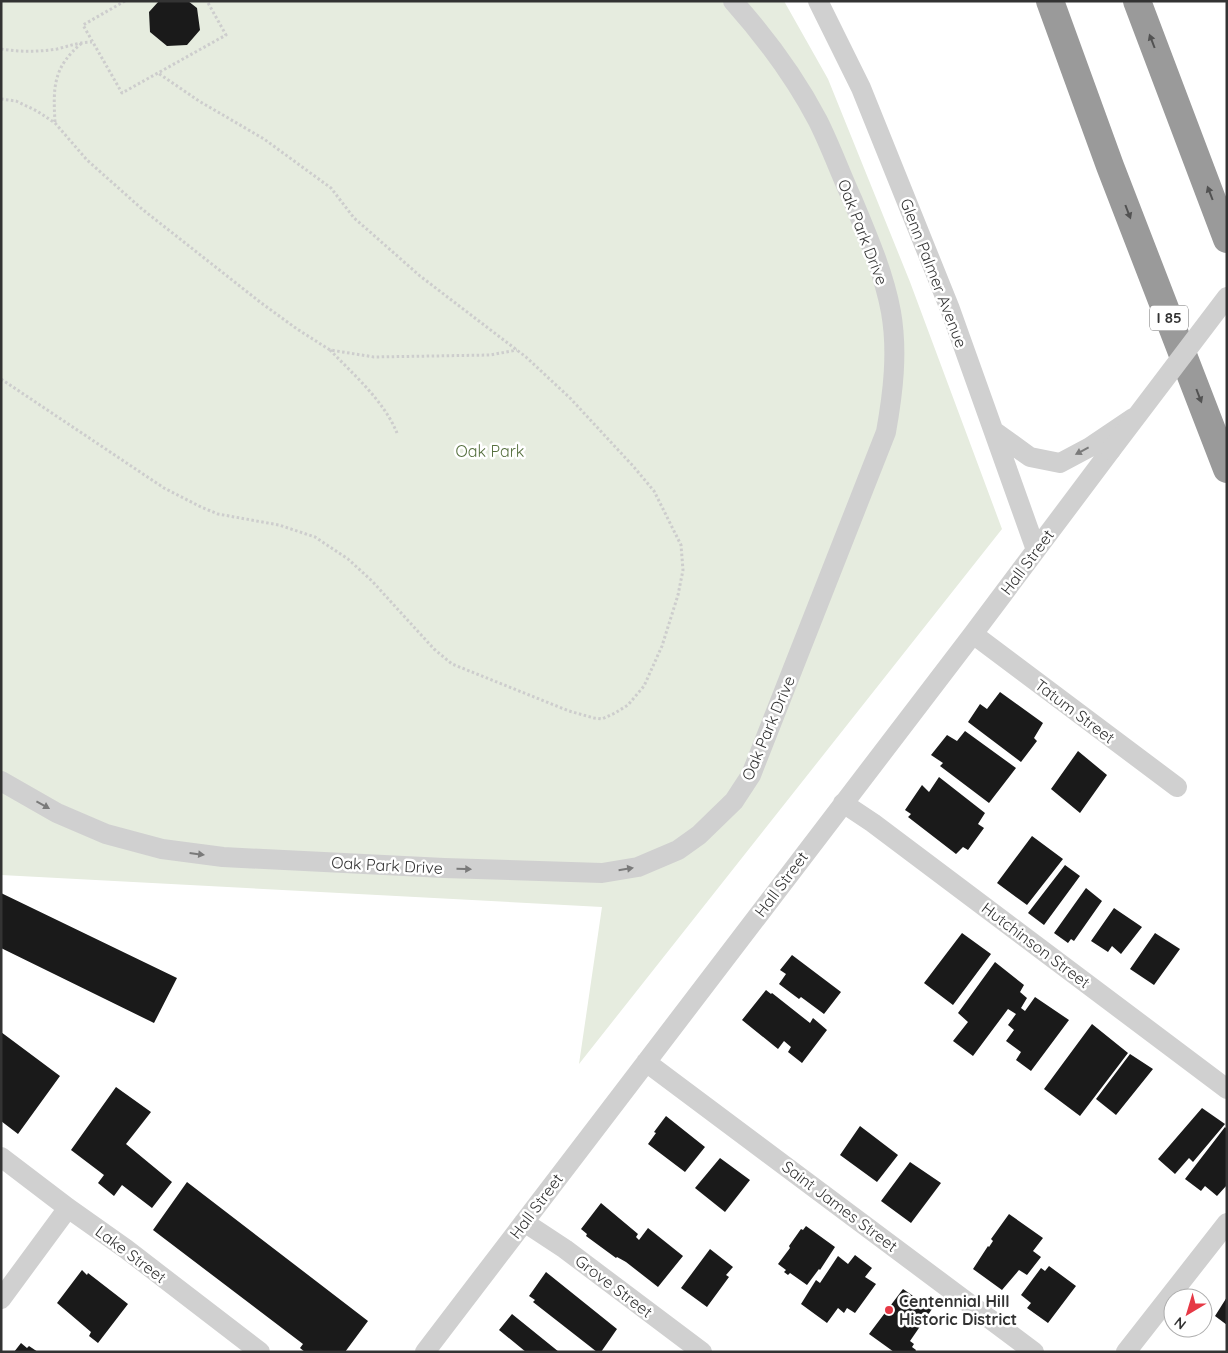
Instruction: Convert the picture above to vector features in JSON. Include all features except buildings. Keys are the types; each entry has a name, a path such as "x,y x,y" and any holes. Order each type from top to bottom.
{"highway":[{"path":"1031,1 1110,166"},
{"name":"I 85","path":"1050,1 1110,166 1227,469"},
{"path":"1137,1 1227,239"}],"street":[{"name":"Oak Park Drive","path":"1,781 65,817 106,834 162,849 223,857 454,869 602,872 638,867 678,850 700,835 734,801 751,775 886,432 893,394 894,349 891,312 870,243 819,122 802,93 733,1"},
{"name":"Glenn Palmer Avenue","path":"818,1 861,88 950,308 1036,550"},
{"name":"Hall Street","path":"425,1352 973,634 1227,297"},
{"name":"Hall Street","path":"994,431 1030,457 1060,463 1090,447 1137,416"},
{"name":"Tatum Street","path":"973,634 1178,788"},
{"name":"Hutchinson Street","path":"843,803 873,823 1227,1089"},
{"name":"Saint James Street","path":"646,1062 1034,1352"},
{"name":"Lake Street","path":"1,1157 126,1249 260,1352"},
{"path":"1,1299 68,1208"},
{"name":"Grove Street","path":"524,1222 565,1249 702,1352"},
{"path":"1126,1352 1227,1223"}],"path":[{"path":"125,1 83,25 122,93 226,35 207,1"},
{"path":"1,49 22,52 56,49 84,42 92,42"},
{"path":"55,123 56,83 61,66 70,53 84,42"},
{"path":"1,379 164,488 201,507 218,514 279,525 315,537 348,558 434,649 452,664 569,711 602,719 628,705 644,686 662,646 678,594 683,570 680,545 654,491 570,398 518,350 420,276 390,250 354,218 331,188 264,139 199,101 158,73"},
{"path":"1,99 16,101 37,111 55,123 87,160 142,209 260,302 296,329 330,350 379,403 398,433"},
{"path":"330,350 374,357 490,356 518,350"}],"green space":[{"name":"Oak Park","path":"1,1 784,1 828,79 910,282 1002,529 579,1064 602,907 1,875"}],"place":[{"name":"Centennial Hill Historic District","path":"889,1310"}]}
